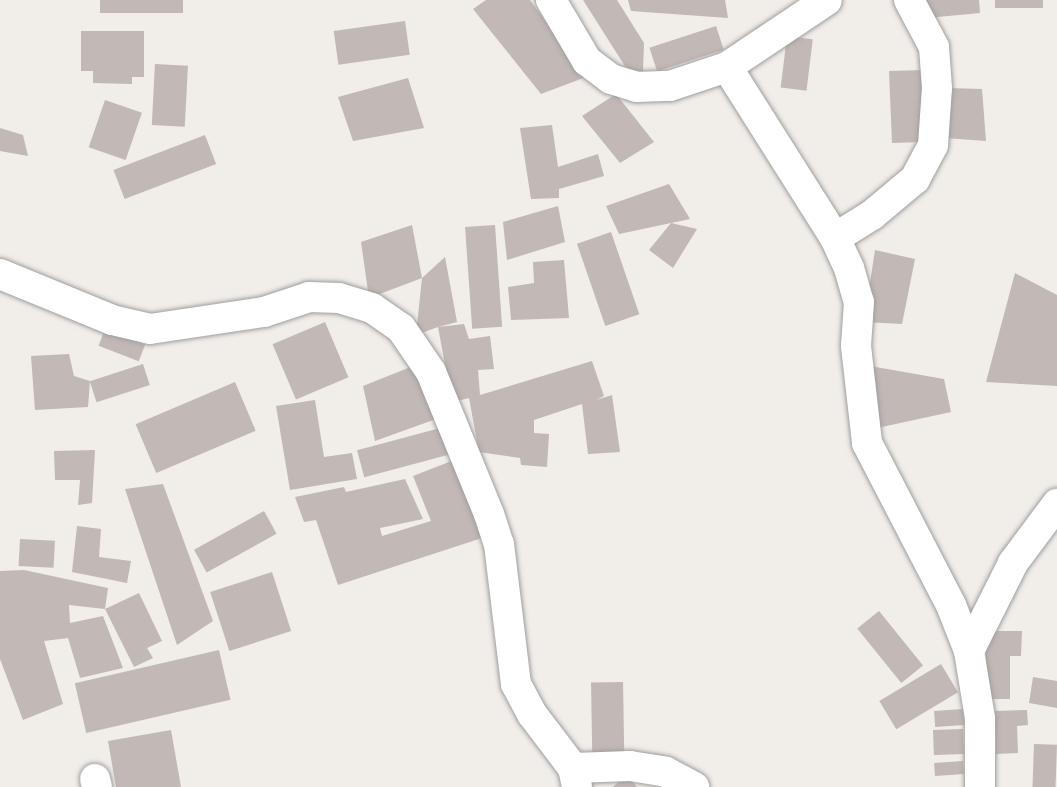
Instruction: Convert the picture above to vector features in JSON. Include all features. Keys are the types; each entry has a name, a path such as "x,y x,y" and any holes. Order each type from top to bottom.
{"street":[{"path":"550,0 587,61 611,79 637,87 670,86 727,67 827,0"},
{"path":"835,238 872,215 915,178 933,145 937,88 934,47 909,0"},
{"path":"727,67 835,238 859,302 856,346 867,443 951,605 969,651 980,718 980,787"},
{"path":"0,274 112,320 150,329 264,312 309,297 339,298 372,308 401,328 430,372 499,544 516,684 532,714 575,778 630,766 666,772 694,787"},
{"path":"969,651 1013,563 1057,504"}],"building":[{"path":"100,0 183,0 183,13 100,13"},
{"path":"486,0 530,0 586,77 541,94 473,9"},
{"path":"583,0 617,0 644,43 643,71 628,71"},
{"path":"628,0 725,0 728,18 631,11"},
{"path":"925,0 979,0 980,13 927,18"},
{"path":"995,0 1043,0 1043,8 995,8"},
{"path":"405,21 410,55 338,65 334,31"},
{"path":"716,26 724,50 657,71 649,48"},
{"path":"81,31 144,31 144,77 132,77 132,84 93,83 93,71 81,71"},
{"path":"787,36 813,39 806,91 781,88"},
{"path":"155,64 188,66 185,127 152,125"},
{"path":"924,70 921,142 892,143 889,71"},
{"path":"408,78 424,128 353,141 338,97"},
{"path":"948,88 982,89 986,141 945,138"},
{"path":"616,94 654,142 620,163 582,116"},
{"path":"105,100 142,113 126,160 89,147"},
{"path":"552,125 558,167 598,154 604,176 559,189 559,198 531,199 520,128"},
{"path":"0,128 23,135 28,156 0,151"},
{"path":"205,135 216,164 125,199 114,170"},
{"path":"669,184 690,219 619,234 606,206"},
{"path":"558,206 565,242 507,260 503,222"},
{"path":"671,223 697,229 673,268 649,250"},
{"path":"412,225 422,278 369,298 361,242"},
{"path":"495,225 502,327 472,329 465,227"},
{"path":"611,232 639,314 605,326 577,244"},
{"path":"875,250 915,259 902,324 864,322"},
{"path":"445,257 457,322 416,335 422,278"},
{"path":"564,260 569,318 511,320 508,287 534,283 533,262"},
{"path":"1015,273 1057,295 1057,386 986,382"},
{"path":"325,322 348,377 296,400 273,344"},
{"path":"464,324 469,339 490,336 494,369 478,370 480,395 592,361 604,396 596,400 612,395 620,452 588,454 582,404 534,420 534,433 549,434 547,467 521,465 520,458 479,452 469,398 452,402 438,327"},
{"path":"105,329 145,344 139,361 99,346"},
{"path":"69,354 74,376 90,381 88,407 35,410 31,356"},
{"path":"143,364 150,385 97,402 90,381"},
{"path":"413,366 436,419 375,441 363,386"},
{"path":"870,366 944,379 951,412 868,430"},
{"path":"235,382 256,431 156,473 136,424"},
{"path":"315,400 324,457 352,453 357,479 290,490 276,406"},
{"path":"444,427 451,454 364,477 357,450"},
{"path":"95,450 92,503 78,505 80,480 55,480 54,451"},
{"path":"454,460 482,538 338,585 316,520 304,522 295,497 344,487 346,492 405,479 423,519 380,528 382,536 431,521 413,476"},
{"path":"163,484 213,621 177,645 125,489"},
{"path":"264,511 277,534 207,573 194,550"},
{"path":"77,526 101,529 99,557 131,561 127,583 72,572"},
{"path":"20,539 55,541 54,568 19,566"},
{"path":"24,570 108,588 105,609 69,605 70,623 103,616 123,668 80,678 68,638 44,641 63,704 23,720 0,659 0,571"},
{"path":"272,572 291,631 229,651 210,592"},
{"path":"139,593 162,641 147,648 153,658 134,667 105,609"},
{"path":"879,611 923,665 901,683 857,629"},
{"path":"986,631 1022,631 1021,656 1010,656 1010,699 986,699"},
{"path":"219,650 230,700 86,733 75,683"},
{"path":"941,664 958,692 896,729 879,701"},
{"path":"1033,677 1057,681 1057,708 1029,703"},
{"path":"623,682 624,757 592,758 591,683"},
{"path":"963,709 964,725 935,727 934,711"},
{"path":"1027,710 1028,725 1017,726 1018,753 996,754 995,711"},
{"path":"963,729 964,754 934,755 933,730"},
{"path":"171,730 181,787 116,787 108,741"},
{"path":"1034,744 1057,745 1056,787 1032,787"},
{"path":"963,761 964,774 935,776 934,763"},
{"path":"622,778 630,779 637,787 613,787"}]}
